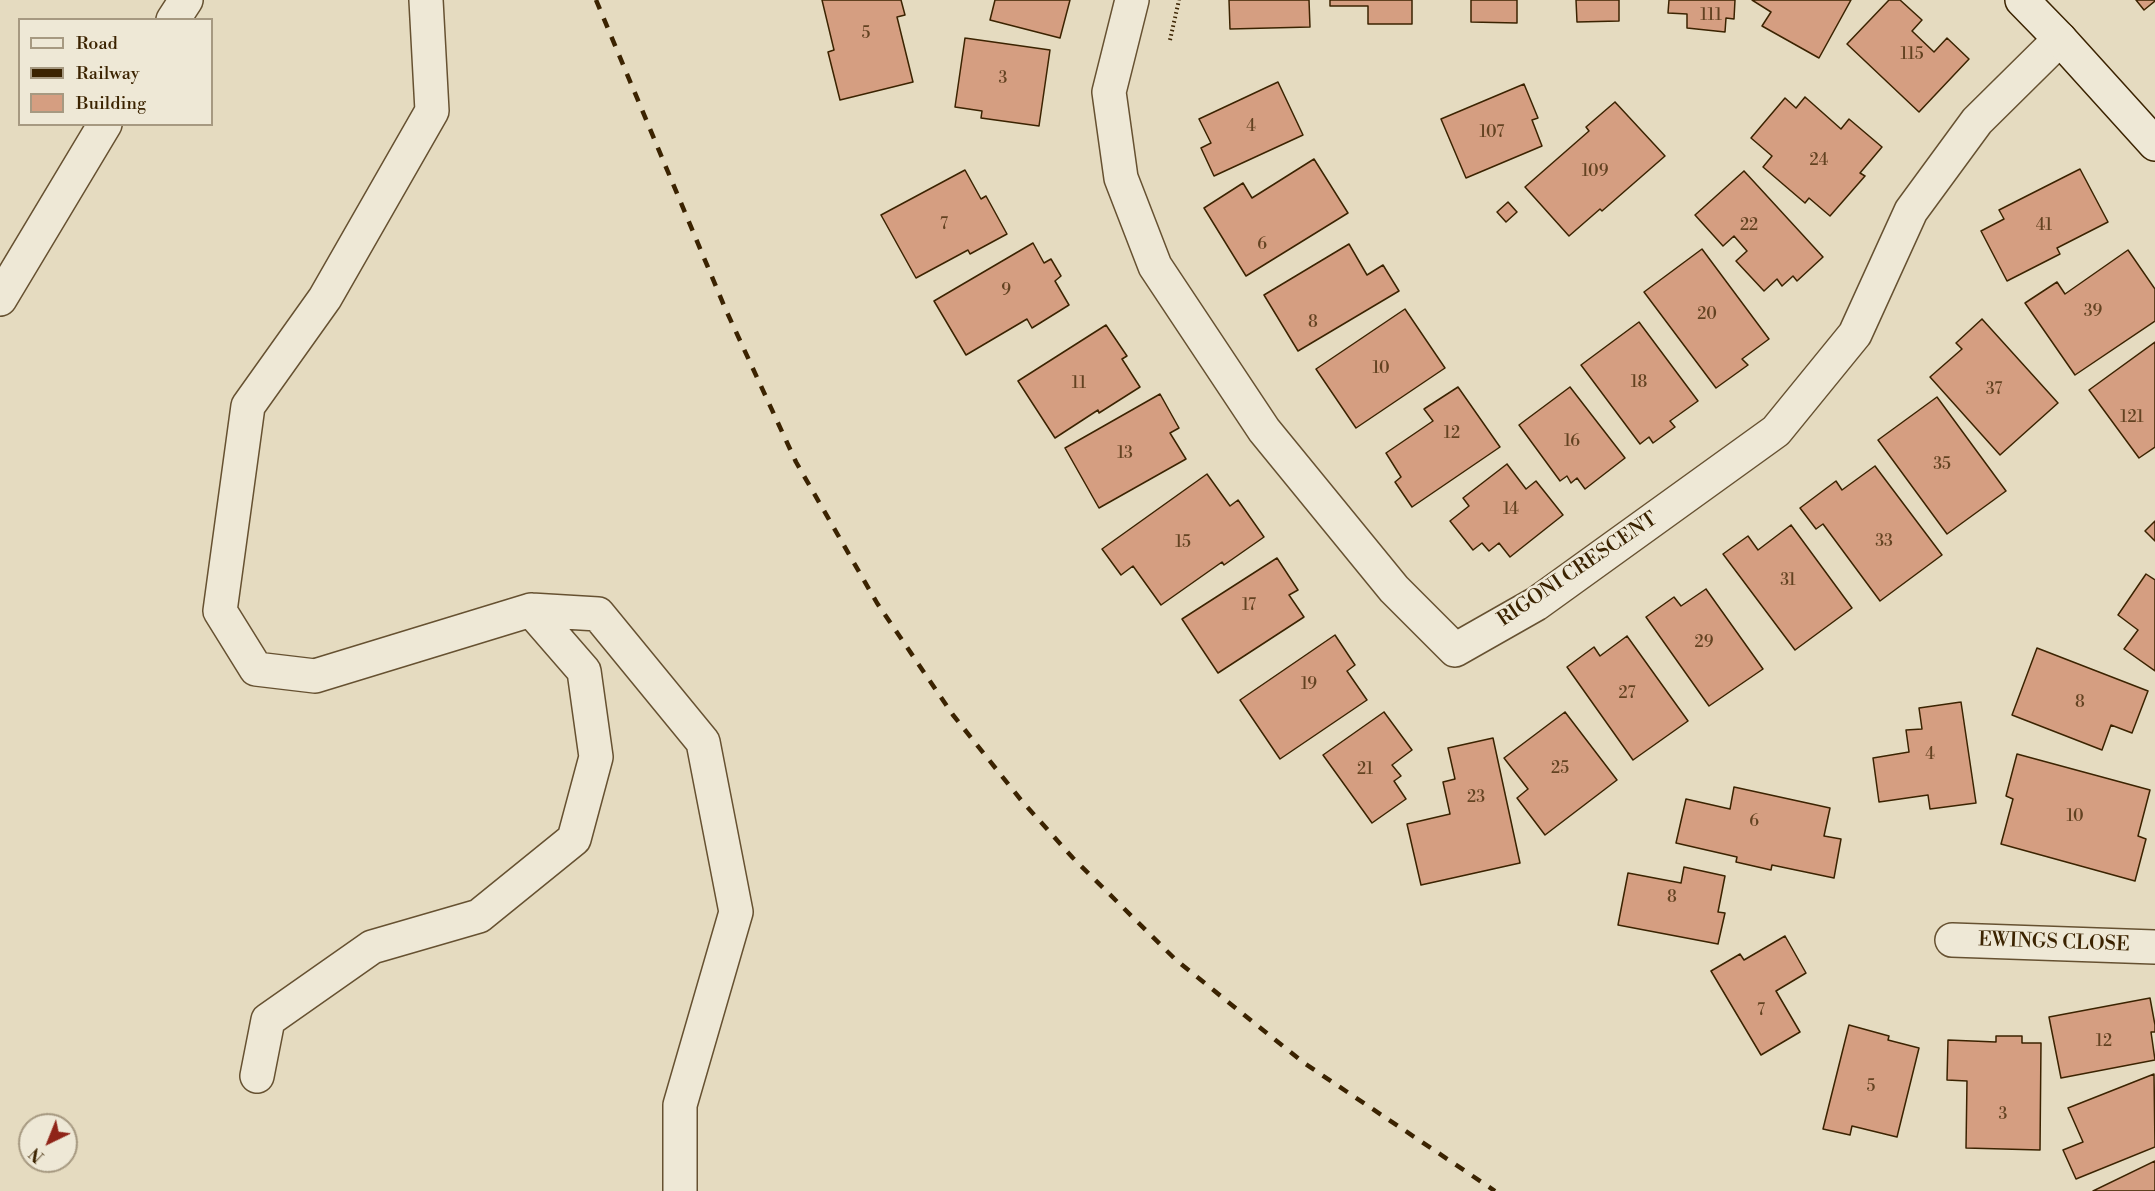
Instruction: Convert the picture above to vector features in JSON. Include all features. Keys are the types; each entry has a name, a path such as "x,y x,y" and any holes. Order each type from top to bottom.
{"street":[{"path":"174,18 186,0"},
{"path":"426,0 432,111 325,298 248,406 220,611 256,669 315,676 531,610 598,614 703,742 736,912 680,1105 680,1191"},
{"name":"RIGONI CRESCENT","path":"1132,0 1109,92 1121,178 1155,266 1264,430 1394,588 1455,650 1536,604 1776,431 1855,334 1911,211 1977,121 2060,39"},
{"path":"2022,0 2155,144"},
{"path":"0,299 104,126"},
{"path":"257,1077 268,1020 372,947 479,916 574,839 596,757 584,671 531,610"},
{"name":"EWINGS CLOSE","path":"1952,940 2155,947"}],"path":[{"path":"1170,40 1179,0"}],"building":[{"path":"822,0 901,0 905,15 897,17 913,82 840,100 828,52 834,50"},
{"path":"995,0 1070,0 1060,38 990,20"},
{"path":"1229,0 1309,0 1310,27 1230,29"},
{"path":"1330,0 1412,0 1412,24 1368,24 1368,6 1330,6"},
{"path":"1471,0 1517,0 1517,23 1471,22"},
{"path":"1576,0 1619,0 1619,21 1577,22"},
{"path":"1669,0 1735,0 1734,19 1726,18 1725,32 1687,28 1687,14 1668,13"},
{"path":"1752,0 1851,0 1819,58 1762,26 1771,12"},
{"path":"1889,0 1900,0 1922,20 1912,31 1934,52 1947,38 1969,59 1919,112 1847,44"},
{"path":"2136,0 2155,0 2155,1 2144,10"},
{"path":"965,38 1050,50 1039,126 981,118 982,111 955,107"},
{"path":"1278,82 1303,135 1214,176 1201,148 1211,143 1199,119"},
{"path":"1524,84 1538,118 1532,120 1542,146 1466,178 1441,119"},
{"path":"1805,97 1841,129 1849,119 1882,147 1860,173 1865,176 1830,216 1809,198 1805,203 1763,167 1772,156 1751,138 1785,98 1796,108"},
{"path":"1615,102 1665,156 1602,211 1600,209 1569,236 1525,187 1589,131 1586,127"},
{"path":"1314,159 1348,213 1246,276 1204,208 1243,183 1252,198"},
{"path":"2080,169 2108,222 2057,248 2060,254 2007,281 1981,231 2004,219 1999,210"},
{"path":"965,170 981,199 986,196 1007,234 970,254 968,250 916,278 881,215"},
{"path":"1744,171 1823,257 1797,281 1793,276 1782,286 1777,279 1764,291 1736,261 1747,251 1734,236 1723,246 1695,215"},
{"path":"1508,202 1517,212 1506,222 1497,212"},
{"path":"1033,243 1044,263 1051,259 1061,276 1055,281 1069,305 1032,328 1027,319 966,355 934,301"},
{"path":"1349,244 1367,275 1383,265 1399,291 1298,351 1264,295"},
{"path":"1702,249 1769,339 1742,359 1748,365 1716,388 1644,292"},
{"path":"2128,250 2155,289 2155,321 2075,375 2025,303 2057,282 2065,294"},
{"path":"1405,309 1445,368 1356,428 1316,369"},
{"path":"1982,319 2058,403 2000,455 1930,377 1962,349 1956,343"},
{"path":"1639,322 1698,401 1670,421 1675,427 1653,443 1649,437 1640,444 1581,365"},
{"path":"1106,325 1127,356 1122,359 1140,387 1099,413 1098,410 1055,438 1018,381"},
{"path":"2155,342 2155,447 2139,458 2089,390"},
{"path":"1458,387 1500,447 1412,507 1395,482 1401,477 1386,453 1433,421 1424,409"},
{"path":"1570,387 1625,458 1585,489 1577,478 1571,483 1567,476 1560,481 1519,425"},
{"path":"1160,394 1179,428 1170,433 1186,459 1099,508 1065,448"},
{"path":"1937,397 2006,491 1947,534 1878,440"},
{"path":"1507,464 1526,489 1536,481 1563,515 1510,557 1499,543 1489,551 1482,543 1473,550 1450,521 1469,506 1463,498"},
{"path":"1875,466 1942,555 1880,601 1823,524 1816,529 1800,508 1836,481 1842,490"},
{"path":"1207,474 1230,506 1238,500 1264,537 1224,565 1222,562 1161,605 1133,566 1121,575 1102,549"},
{"path":"2155,521 2155,541 2145,531"},
{"path":"1791,525 1852,608 1795,650 1723,554 1748,536 1758,550"},
{"path":"1277,558 1298,590 1289,595 1304,617 1218,673 1182,619"},
{"path":"2146,574 2155,580 2155,671 2124,649 2138,630 2118,615"},
{"path":"1706,589 1763,669 1709,706 1646,617 1674,597 1681,606"},
{"path":"1335,635 1355,665 1347,671 1367,700 1280,759 1240,700"},
{"path":"1627,636 1688,721 1633,760 1567,667 1594,647 1600,656"},
{"path":"2037,648 2148,691 2132,733 2111,725 2102,750 2012,715"},
{"path":"1961,702 1976,803 1930,809 1928,795 1879,802 1873,758 1909,752 1906,730 1922,729 1919,708"},
{"path":"1384,712 1412,750 1392,765 1401,776 1394,781 1406,799 1372,823 1323,755"},
{"path":"1565,712 1617,780 1545,835 1517,798 1528,789 1504,758"},
{"path":"1493,738 1520,863 1421,885 1407,824 1450,814 1443,782 1455,779 1448,748"},
{"path":"2017,754 2150,790 2138,836 2146,839 2135,881 2001,844 2013,799 2006,796"},
{"path":"1734,787 1830,808 1824,836 1841,839 1834,878 1772,865 1771,870 1736,862 1737,857 1676,843 1686,799 1730,809"},
{"path":"1684,867 1725,876 1718,912 1725,913 1718,944 1618,925 1628,873 1681,883"},
{"path":"1785,936 1806,973 1776,991 1800,1032 1761,1055 1711,971 1740,954 1744,960"},
{"path":"2150,998 2155,1025 2155,1032 2151,1032 2155,1060 2061,1078 2049,1017"},
{"path":"1849,1025 1889,1036 1888,1040 1919,1048 1897,1137 1852,1126 1850,1135 1823,1129"},
{"path":"1996,1036 2022,1036 2022,1043 2041,1043 2040,1150 1966,1148 1967,1081 1947,1080 1948,1040 1996,1042"},
{"path":"2154,1074 2155,1147 2076,1179 2063,1150 2083,1142 2068,1108"},
{"path":"2155,1161 2155,1191 2093,1191"}],"railway":[{"path":"596,0 725,308 796,462 877,603 953,715 1021,800 1073,858 1176,960 1304,1063 1495,1191"}]}
